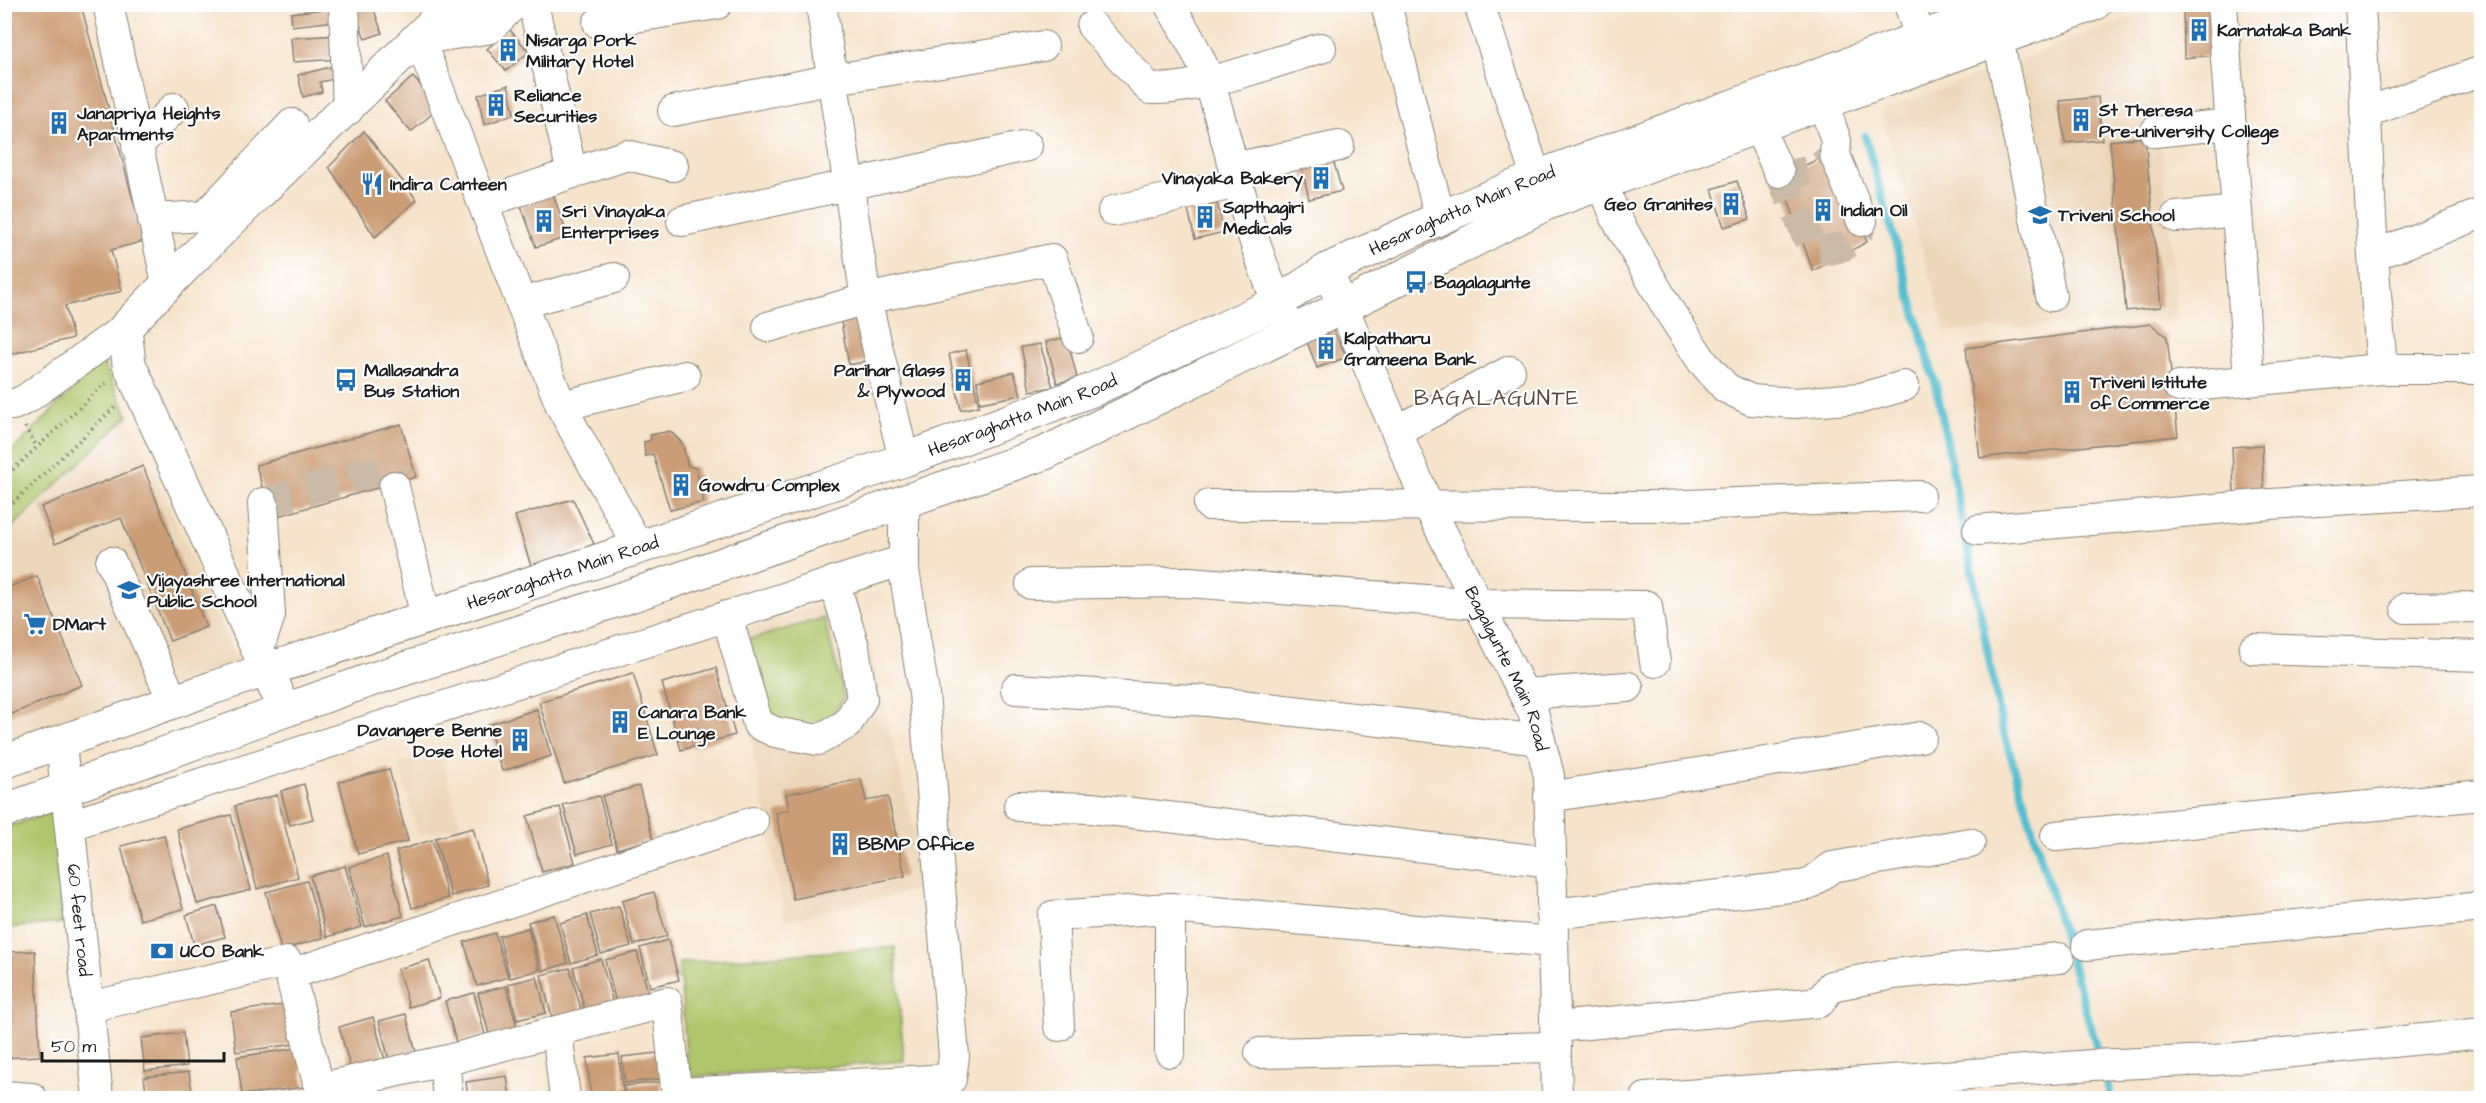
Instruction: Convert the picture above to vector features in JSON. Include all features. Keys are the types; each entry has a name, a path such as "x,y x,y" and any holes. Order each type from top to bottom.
{"main road":[{"path":"286,711 129,364 125,328 167,284 348,110 452,4"},
{"path":"419,38 489,27 512,4"},
{"name":"Hesaraghatta Main Road","path":"4,811 367,681 624,598 1045,453 1343,307 1541,191 1602,183 1823,102 2013,4"},
{"name":"Hesaraghatta Main Road","path":"4,762 173,701 262,660 426,617 904,460 1092,390 1277,303 1327,270 1440,218 1541,191 1925,51 1998,39 2094,4"}],"street":[{"path":"108,4 167,284"},
{"path":"344,4 348,110"},
{"path":"533,4 572,173"},
{"path":"598,23 717,4"},
{"path":"821,4 866,299 904,460"},
{"path":"1169,4 1194,46 1208,80 1235,176 1277,303 1292,332"},
{"path":"1386,4 1440,218"},
{"path":"1479,4 1541,191"},
{"path":"1908,4 1925,51"},
{"path":"2222,4 2249,379"},
{"path":"2360,4 2373,256 2382,369"},
{"path":"1092,26 1150,89 1167,89 1208,80 1321,48"},
{"path":"419,38 561,406 638,546"},
{"path":"1998,39 2051,296"},
{"path":"673,111 834,79 1043,46"},
{"path":"2365,113 2481,71"},
{"path":"1823,102 1836,141 1835,155 1862,221"},
{"path":"137,146 174,108"},
{"path":"153,219 205,216 292,124"},
{"path":"2155,132 2230,124"},
{"path":"1758,126 1779,172"},
{"path":"682,221 1027,146"},
{"path":"1113,211 1339,146"},
{"path":"483,203 627,155 673,166"},
{"path":"1602,183 1617,220 1668,309 1702,361 1726,388 1751,400 1795,403 1862,398 1904,386"},
{"path":"2176,217 2237,211"},
{"path":"2373,256 2481,213"},
{"path":"768,327 866,299 1052,260 1078,337"},
{"name":"Bagalgunte Main Road","path":"1327,270 1430,507 1533,712 1549,776 1557,1098"},
{"path":"521,303 614,278"},
{"path":"4,404 13,405 26,399 125,328"},
{"path":"2179,387 2382,369 2481,369"},
{"path":"1396,431 1510,371"},
{"path":"561,406 685,376"},
{"path":"394,486 426,617"},
{"path":"1978,530 2271,504 2481,491"},
{"path":"1209,505 1661,506 1920,496"},
{"path":"89,1007 287,962 321,1093 667,1002 677,1096 877,1090 951,1079 954,1056 924,693 904,560 904,500"},
{"path":"262,660 270,615 263,503"},
{"path":"70,825 904,560"},
{"path":"111,562 173,701"},
{"path":"728,616 758,724 775,732 818,741 847,724 862,699 854,647 834,581"},
{"path":"1031,584 1188,582 1479,604 1647,606 1655,662"},
{"path":"2406,608 2481,607"},
{"path":"2254,649 2481,656"},
{"path":"1524,694 1628,687"},
{"path":"1016,689 1208,701 1540,740"},
{"path":"1549,797 1921,737"},
{"name":"60 feet road","path":"61,743 98,1098"},
{"path":"2056,836 2481,795"},
{"path":"1019,806 1091,808 1551,862"},
{"path":"291,974 753,822"},
{"path":"1059,1026 1053,916 1170,908 1553,928 1808,885 1832,867 1970,843"},
{"path":"2088,945 2481,907"},
{"path":"1170,908 1170,1052"},
{"path":"1260,1053 1556,1037 1820,1002 1831,986 1873,978 2059,958"},
{"path":"557,1031 565,1098"},
{"path":"1646,1098 2092,1065 2216,1060 2481,1033"},
{"path":"444,1061 448,1098"},
{"path":"4,1096 32,1098"}],"path":[{"path":"4,478 105,382 109,390"},
{"path":"4,511 115,407 112,399"}],"shaded area":[{"name":"Triveni School","path":"2150,11 2177,319 1946,331 1881,111"},
{"name":"Vijayashree International Public School","path":"128,416 238,662 5,750 5,534"},
{"path":"856,592 928,887 785,921 747,714 726,636"},
{"path":"441,752 460,825 418,836 399,763"}],"green space":[{"path":"102,360 128,416 5,534 5,458"},
{"path":"824,618 844,697 833,715 807,731 763,717 744,641"},
{"path":"52,812 62,923 5,928 4,828"},
{"path":"895,947 904,1061 688,1077 679,963"}],"building":[{"path":"353,4 372,4 382,33 365,39"},
{"name":"Karnataka Bank","path":"2214,4 2215,55 2184,58 2183,6"},
{"path":"2390,4 2410,4 2410,5 2392,11"},
{"name":"Janapriya Heights Apartments","path":"4,5 81,5 144,241 111,250 122,291 65,306 73,338 4,356"},
{"path":"334,8 336,21 292,26 291,13"},
{"name":"Nisarga Pork Military Hotel","path":"509,29 529,52 506,71 487,49"},
{"path":"338,35 340,59 293,62 291,38"},
{"path":"339,65 342,77 320,82 322,92 303,97 298,75"},
{"path":"413,77 440,107 411,132 385,101"},
{"name":"Reliance Securities","path":"508,85 514,114 484,125 478,95"},
{"name":"St Theresa Pre-university College","path":"2098,97 2102,140 2065,143 2060,101"},
{"name":"Indira Canteen","path":"364,131 417,200 375,237 329,167"},
{"name":"Triveni School","path":"2145,137 2161,307 2126,311 2110,141"},
{"name":"Indian Oil","path":"1831,153 1867,242 1813,271 1780,177"},
{"name":"Vinayaka Bakery","path":"1332,156 1342,191 1309,199 1301,164"},
{"name":"Geo Granites","path":"1737,181 1750,219 1724,227 1712,189"},
{"name":"Sri Vinayaka Enterprises","path":"553,194 568,237 536,247 521,206"},
{"name":"Sapthagiri Medicals","path":"1215,194 1224,232 1195,239 1186,201"},
{"path":"865,314 873,360 849,365 841,322"},
{"name":"Kalpatharu Grameena Bank","path":"1330,324 1347,357 1317,368 1306,339"},
{"name":"Triveni Istitute of Commerce","path":"2151,324 2167,337 2178,436 1980,458 1966,348"},
{"path":"1067,337 1077,378 1057,383 1046,342"},
{"path":"1040,344 1053,387 1030,391 1021,347"},
{"name":"Parihar Glass & Plywood","path":"966,350 979,406 961,410 949,354"},
{"path":"1014,372 1021,395 980,403 977,381"},
{"path":"401,424 416,477 271,518 256,465"},
{"name":"Gowdru Complex","path":"670,431 682,443 688,466 696,468 704,502 670,510 653,454 645,456 644,442 650,441 651,435"},
{"path":"2262,445 2264,491 2234,493 2232,447"},
{"path":"143,466 206,627 170,641 121,518 55,544 41,507"},
{"path":"573,499 594,544 532,569 515,516"},
{"path":"37,576 82,685 7,716 4,710 4,589"},
{"path":"716,668 735,735 681,750 662,683"},
{"path":"633,673 658,755 564,783 539,702"},
{"name":"Davangere Benne Dose Hotel","path":"537,709 551,756 502,771 488,725"},
{"path":"389,769 408,841 358,854 339,782"},
{"name":"BBMP Office","path":"861,779 866,801 888,797 905,876 793,899 776,813 789,810 786,794"},
{"path":"304,784 313,819 290,825 281,791"},
{"path":"639,786 653,839 617,849 602,796"},
{"path":"277,795 298,877 257,889 235,806"},
{"path":"599,796 612,844 577,854 563,805"},
{"path":"560,807 575,863 542,872 527,816"},
{"path":"231,815 251,890 197,904 177,829"},
{"path":"473,828 488,885 451,896 435,838"},
{"path":"164,835 183,909 140,920 121,846"},
{"path":"432,840 448,898 412,908 396,851"},
{"path":"387,856 403,916 365,927 349,867"},
{"path":"345,866 362,927 327,937 310,876"},
{"path":"307,881 323,938 281,950 266,892"},
{"path":"654,892 667,936 634,945 622,901"},
{"path":"217,906 225,937 194,945 186,915"},
{"path":"619,906 631,946 601,954 590,914"},
{"path":"554,915 568,963 542,971 528,922"},
{"path":"587,915 598,955 571,963 560,923"},
{"path":"528,928 539,970 510,978 499,936"},
{"path":"495,933 508,977 477,986 464,942"},
{"path":"668,940 679,980 650,987 640,948"},
{"path":"35,951 40,1056 4,1058 4,952"},
{"path":"637,952 650,999 617,1007 605,960"},
{"path":"601,959 614,1007 586,1014 573,967"},
{"path":"429,960 440,998 409,1007 398,969"},
{"path":"570,968 582,1013 553,1021 541,975"},
{"path":"537,977 546,1013 517,1020 508,984"},
{"path":"506,986 518,1031 490,1038 478,993"},
{"path":"474,993 485,1035 456,1042 445,1001"},
{"path":"289,1004 294,1044 236,1052 231,1012"},
{"path":"406,1014 417,1056 390,1064 379,1021"},
{"path":"373,1017 385,1060 351,1070 339,1027"},
{"path":"183,1033 187,1066 145,1071 141,1038"},
{"path":"299,1048 304,1087 242,1095 237,1057"},
{"path":"657,1053 660,1079 625,1083 622,1057"},
{"path":"619,1054 623,1093 591,1096 587,1058"},
{"path":"189,1072 193,1098 147,1098 144,1077"},
{"path":"507,1076 510,1098 468,1098 466,1082"},
{"path":"660,1082 662,1098 626,1098 624,1086"},
{"path":"306,1092 307,1098 269,1098 269,1097"}],"waterway":[{"path":"1865,136 1937,390 2002,726 2100,1058"},
{"path":"2104,1072 2111,1098"}],"tunnel":[{"path":"1779,172 1786,176 1818,168 1835,155"},
{"path":"1779,172 1810,243 1819,251 1847,244 1857,235 1862,221"},
{"path":"263,503 387,468 390,470 394,486"}],"place":[{"name":"Karnataka Bank","path":"2199,30"},
{"name":"Nisarga Pork Military Hotel","path":"508,50"},
{"name":"Reliance Securities","path":"496,105"},
{"name":"St Theresa Pre-university College","path":"2081,120"},
{"name":"Janapriya Heights Apartments","path":"59,123"},
{"name":"Vinayaka Bakery","path":"1321,178"},
{"name":"Indira Canteen","path":"372,184"},
{"name":"Geo Granites","path":"1731,204"},
{"name":"Indian Oil","path":"1823,210"},
{"name":"Triveni School","path":"2040,215"},
{"name":"Sapthagiri Medicals","path":"1205,217"},
{"name":"Sri Vinayaka Enterprises","path":"544,221"},
{"name":"Bagalagunte","path":"1416,282"},
{"name":"Kalpatharu Grameena Bank","path":"1326,348"},
{"name":"Mallasandra Bus Station","path":"346,380"},
{"name":"Parihar Glass & Plywood","path":"963,380"},
{"name":"Triveni Istitute of Commerce","path":"2072,392"},
{"name":"Gowdru Complex","path":"681,485"},
{"name":"Vijayashree International Public School","path":"129,590"},
{"name":"DMart","path":"35,624"},
{"name":"Canara Bank E Lounge","path":"620,722"},
{"name":"Davangere Benne Dose Hotel","path":"520,740"},
{"name":"BBMP Office","path":"840,844"},
{"name":"UCO Bank","path":"162,951"}],"district":[{"name":"BAGALAGUNTE","path":"1497,398"}]}
